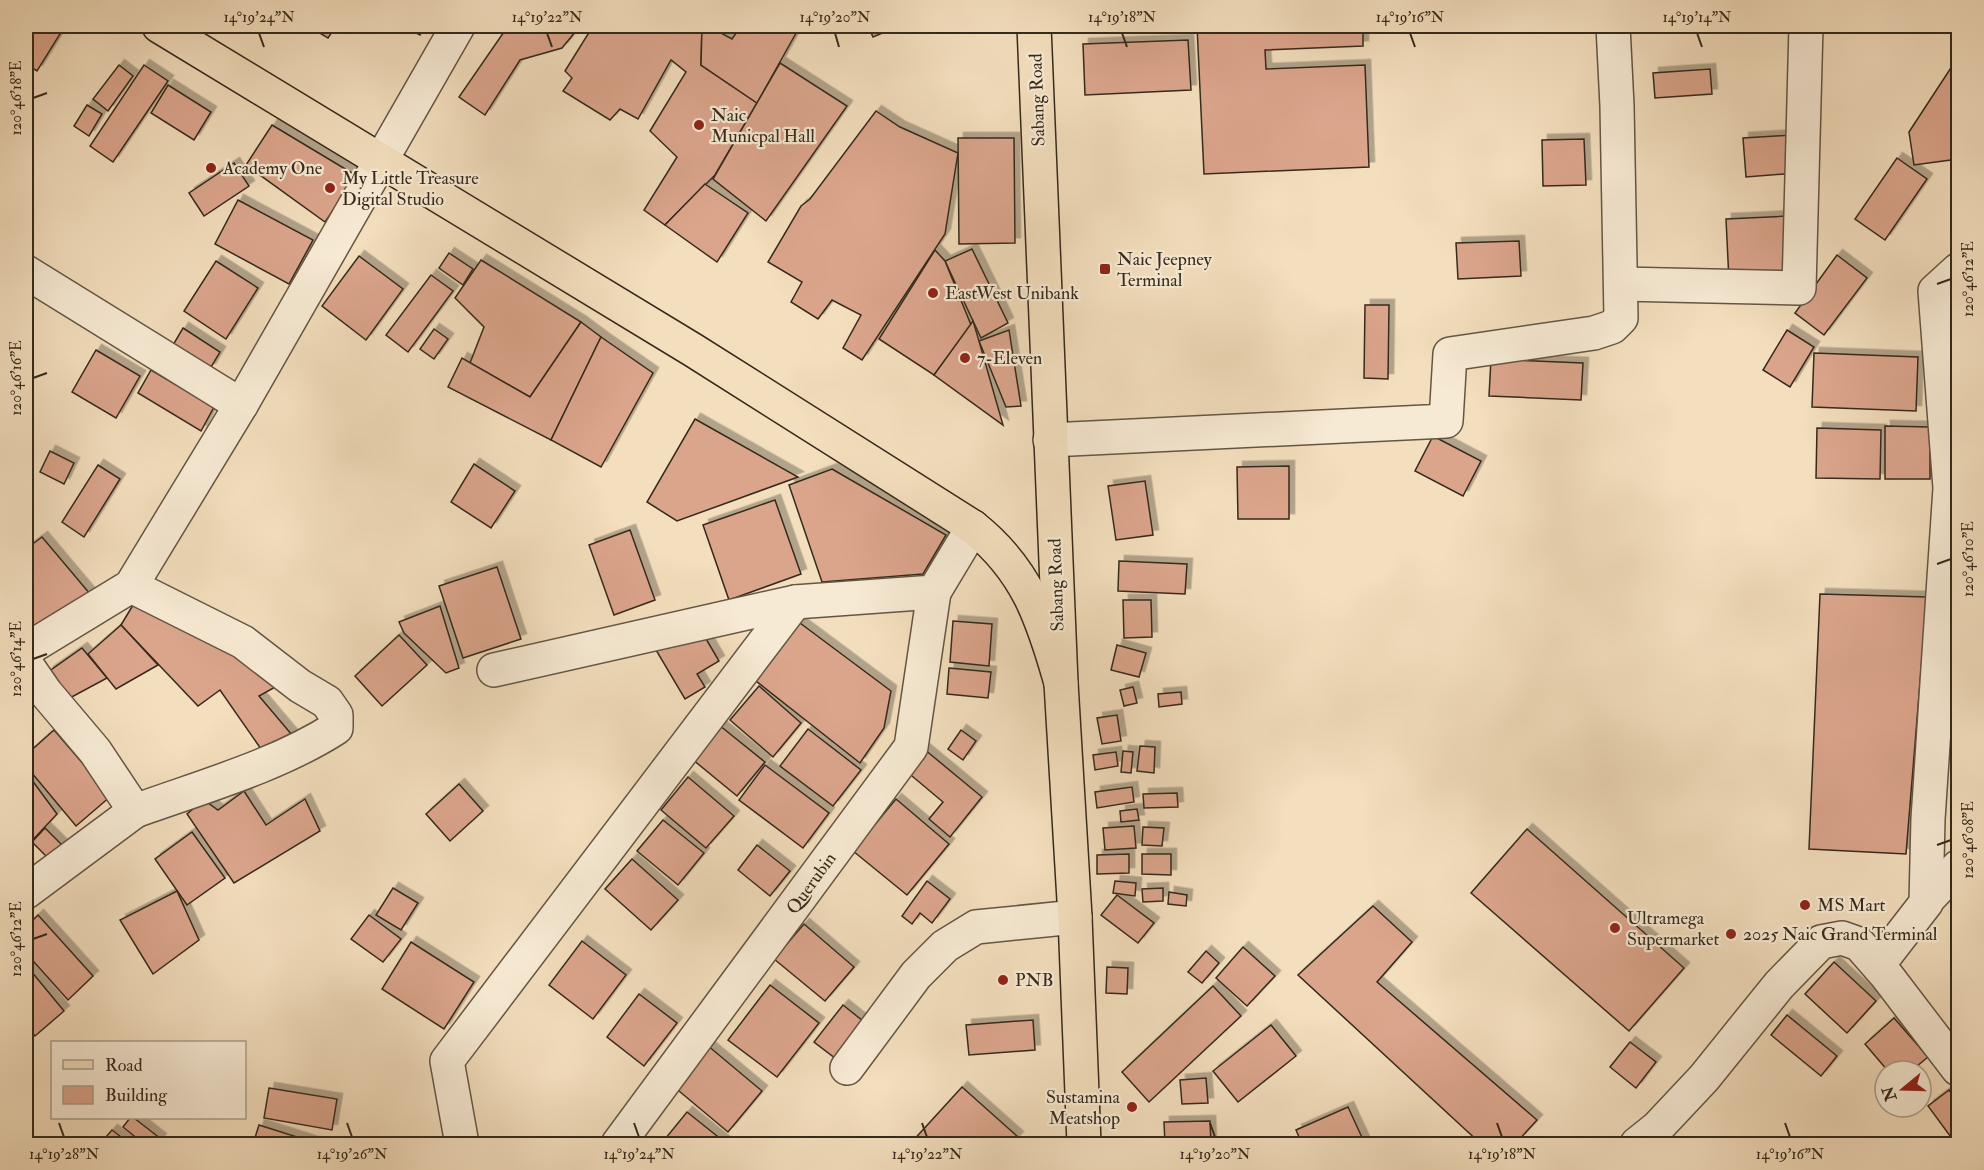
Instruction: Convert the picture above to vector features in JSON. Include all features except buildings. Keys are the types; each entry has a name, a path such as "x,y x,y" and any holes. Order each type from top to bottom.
{"main road":[{"path":"159,26 693,350 973,527 998,550 1031,597 1048,637 1060,683"},
{"name":"Sabang Road","path":"1034,26 1060,683 1075,917 1084,1144"}],"street":[{"path":"26,650 131,586 241,405 458,26"},
{"path":"1050,440 1446,421 1449,354 1594,333 1612,327 1621,318 1617,106 1613,26"},
{"path":"1621,284 1799,288 1806,26"},
{"path":"1926,902 1928,819 1950,488 1935,291 1959,270"},
{"path":"26,272 241,405"},
{"path":"494,670 795,602 934,592 973,527"},
{"path":"26,892 135,811 258,766 316,741 336,728 336,715 327,702 300,687 243,642 131,586"},
{"name":"Querubin","path":"618,1144 911,747 934,592"},
{"path":"462,1144 447,1061 795,602"},
{"path":"26,664 46,693 95,752 135,811"},
{"path":"1878,965 1926,902 1959,867"},
{"path":"847,1068 916,975 945,946 976,927 1075,917"},
{"path":"1637,1144 1657,1128 1704,1078 1779,985 1821,942 1842,938 1859,944 1959,1069"}],"place":[{"name":"Naic Municpal Hall","path":"699,125"},
{"name":"Academy One","path":"211,168"},
{"name":"My Little Treasure Digital Studio","path":"330,188"},
{"name":"Naic Jeepney Terminal","path":"1105,269"},
{"name":"EastWest Unibank","path":"933,293"},
{"name":"7-Eleven","path":"965,358"},
{"name":"MS Mart","path":"1805,905"},
{"name":"Ultramega Supermarket","path":"1615,928"},
{"name":"2025 Naic Grand Terminal","path":"1731,934"},
{"name":"PNB","path":"1003,980"},
{"name":"Sustamina Meatshop","path":"1132,1107"}]}
